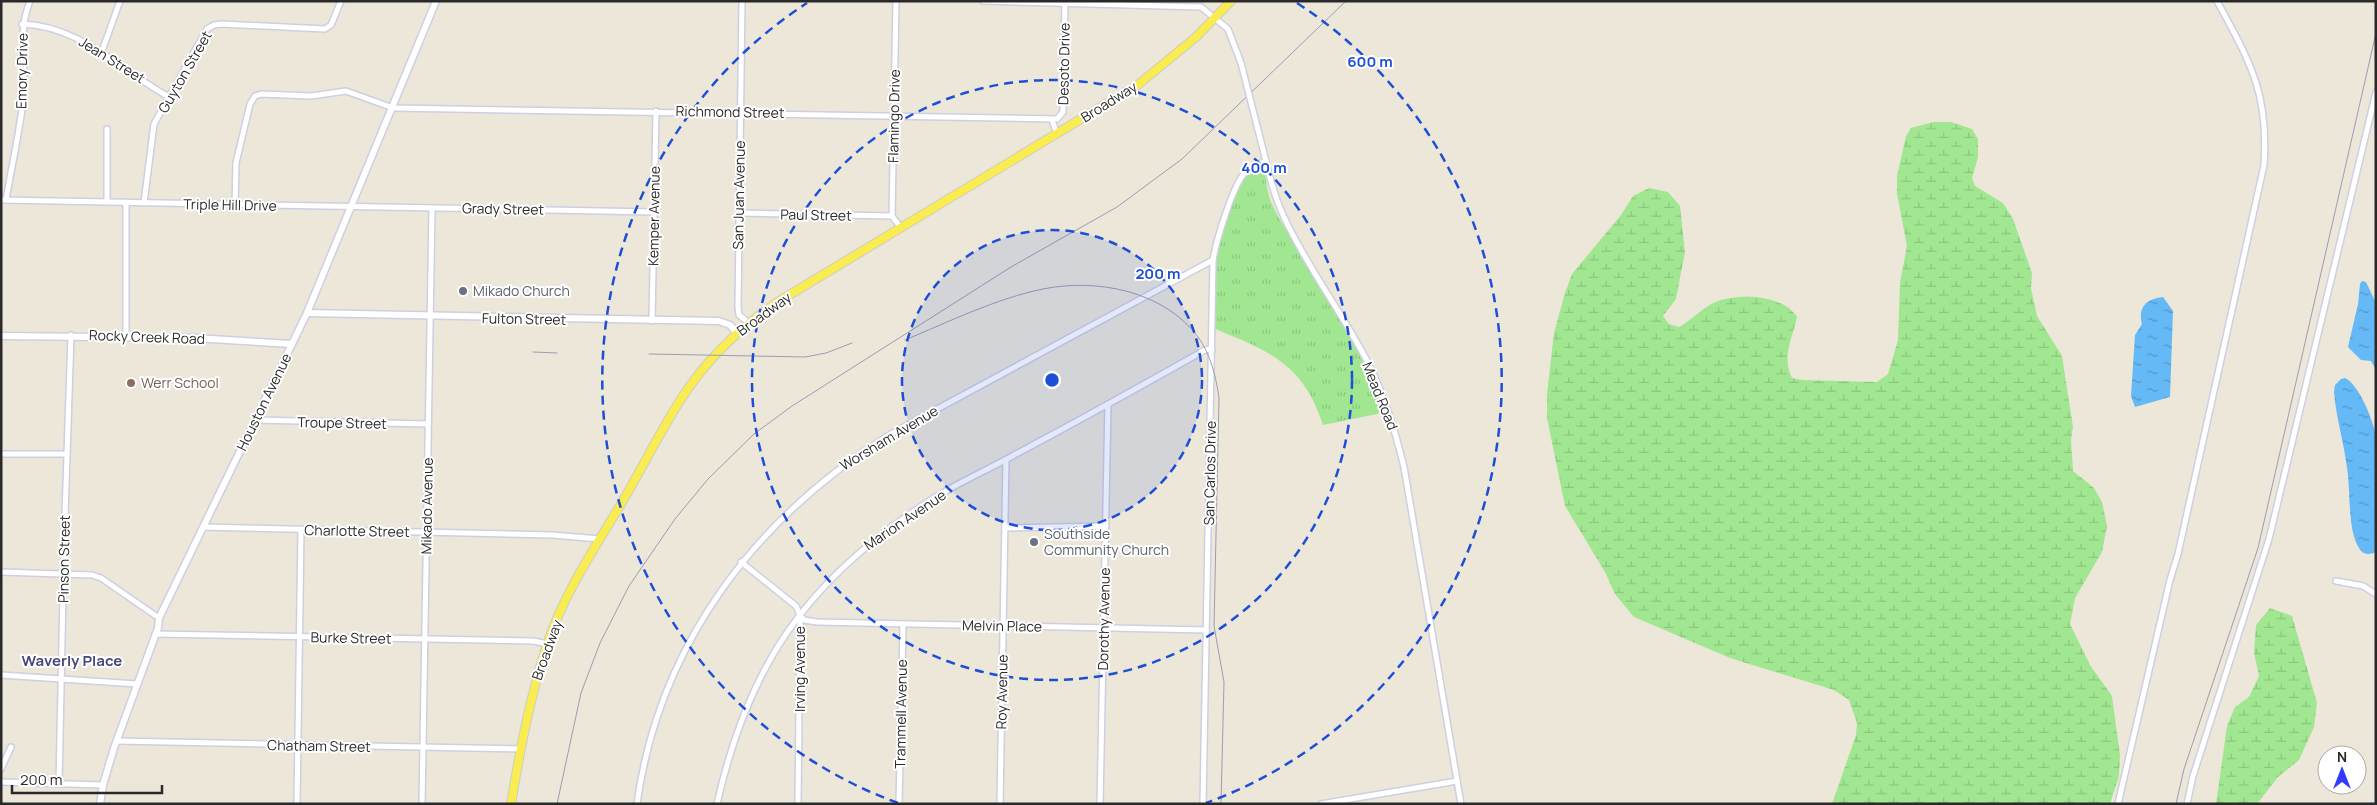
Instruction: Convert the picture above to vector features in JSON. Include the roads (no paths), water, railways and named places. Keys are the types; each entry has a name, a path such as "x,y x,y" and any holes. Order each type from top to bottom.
{"main road":[{"name":"Broadway","path":"511,804 528,708 548,644 561,612 600,539 683,396 703,369 737,333 784,298 1139,84 1177,54 1214,19 1227,3"}],"street":[{"name":"Emory Drive","path":"3,200 22,108 24,81 22,24 30,1"},
{"path":"102,51 120,1"},
{"name":"Guyton Street","path":"144,203 153,128 209,27 221,24 325,29 331,25 341,1"},
{"name":"Houston Avenue","path":"100,804 103,785 159,618 307,313 353,207 436,1"},
{"name":"San Juan Avenue","path":"742,1 738,312 749,323"},
{"name":"Flamingo Drive","path":"892,216 896,1"},
{"name":"Mead Road","path":"983,1 1201,6 1228,29 1241,63 1273,190 1283,216 1295,240 1367,360 1393,426 1404,467 1461,804"},
{"path":"2118,804 2170,580 2178,554 2264,165 2266,138 2259,90 2249,59 2217,1"},
{"name":"Desoto Drive","path":"1052,120 1060,117 1063,112 1065,2"},
{"name":"Jean Street","path":"22,24 39,25 59,30 102,51 169,97"},
{"name":"Richmond Street","path":"234,205 236,163 250,104 255,96 311,96 343,91 393,108 741,112 1052,120"},
{"path":"2186,804 2192,776 2269,539 2376,92"},
{"name":"Kemper Avenue","path":"652,321 656,111"},
{"path":"1052,120 1057,134"},
{"path":"107,129 107,202"},
{"name":"San Carlos Drive","path":"1203,804 1213,260 1216,243 1242,176 1253,167 1266,161"},
{"name":"Triple Hill Drive","path":"3,200 353,207"},
{"path":"126,202 126,336"},
{"name":"Grady Street","path":"353,207 654,212"},
{"name":"Mikado Avenue","path":"422,804 432,208"},
{"name":"Paul Street","path":"739,213 892,216"},
{"path":"892,216 901,228"},
{"name":"Worsham Avenue","path":"637,804 648,748 679,664 696,630 741,562 760,539 808,492 856,455 891,434 1213,260"},
{"name":"Fulton Street","path":"307,313 726,322 737,333"},
{"name":"Pinson Street","path":"59,784 63,573 72,335"},
{"name":"Rocky Creek Road","path":"1,336 126,336 263,340 292,344"},
{"name":"Marion Avenue","path":"716,804 731,746 750,697 772,653 800,615 838,570 884,531 924,504 1205,350 1212,349"},
{"name":"Dorothy Avenue","path":"1100,804 1108,404"},
{"name":"Troupe Street","path":"255,420 428,424"},
{"path":"1,454 67,454"},
{"name":"Roy Avenue","path":"1000,804 1006,460"},
{"path":"1006,528 1106,526"},
{"name":"Charlotte Street","path":"203,527 586,536 600,539"},
{"path":"297,804 301,530"},
{"name":"Irving Avenue","path":"741,562 796,606 800,615 798,804"},
{"path":"1,572 85,574 101,578 159,618"},
{"path":"2336,581 2363,586 2376,594"},
{"name":"Melvin Place","path":"800,615 804,620 816,622 1206,630"},
{"name":"Trammell Avenue","path":"899,804 903,624"},
{"name":"Burke Street","path":"155,634 533,641 548,644"},
{"path":"1,675 137,684"},
{"name":"Chatham Street","path":"117,741 520,749"},
{"path":"1,769 11,747"},
{"path":"1321,804 1457,780"},
{"path":"1,782 103,785"}],"water":[{"path":"2362,281 2366,282 2376,303 2376,370 2371,361 2361,360 2348,347"},
{"path":"2163,297 2173,311 2170,397 2135,407 2131,396 2135,335 2142,324 2142,309 2148,302"},
{"path":"2345,378 2360,395 2369,413 2376,437 2376,552 2371,554 2364,553 2359,548 2355,540 2351,520 2347,468 2334,392 2335,385"}],"railway":[{"path":"557,804 581,693 600,643 629,586 675,519 708,479 754,434 792,406 1011,267 1117,207 1182,159 1346,1"},
{"path":"2176,804 2184,769 2258,548 2376,33"},
{"path":"905,340 1008,298 1043,289 1085,285 1107,287 1148,299 1184,321 1198,337 1212,366 1219,398 1214,626 1224,682 1221,804"},
{"path":"649,354 805,357 826,353 852,343"},
{"path":"533,352 557,353"}],"place":[{"name":"Mikado Church","path":"463,291"},
{"name":"Werr School","path":"131,383"},
{"name":"Southside Community Church","path":"1034,542"}],"district":[{"name":"Waverly Place","path":"72,661"}]}
